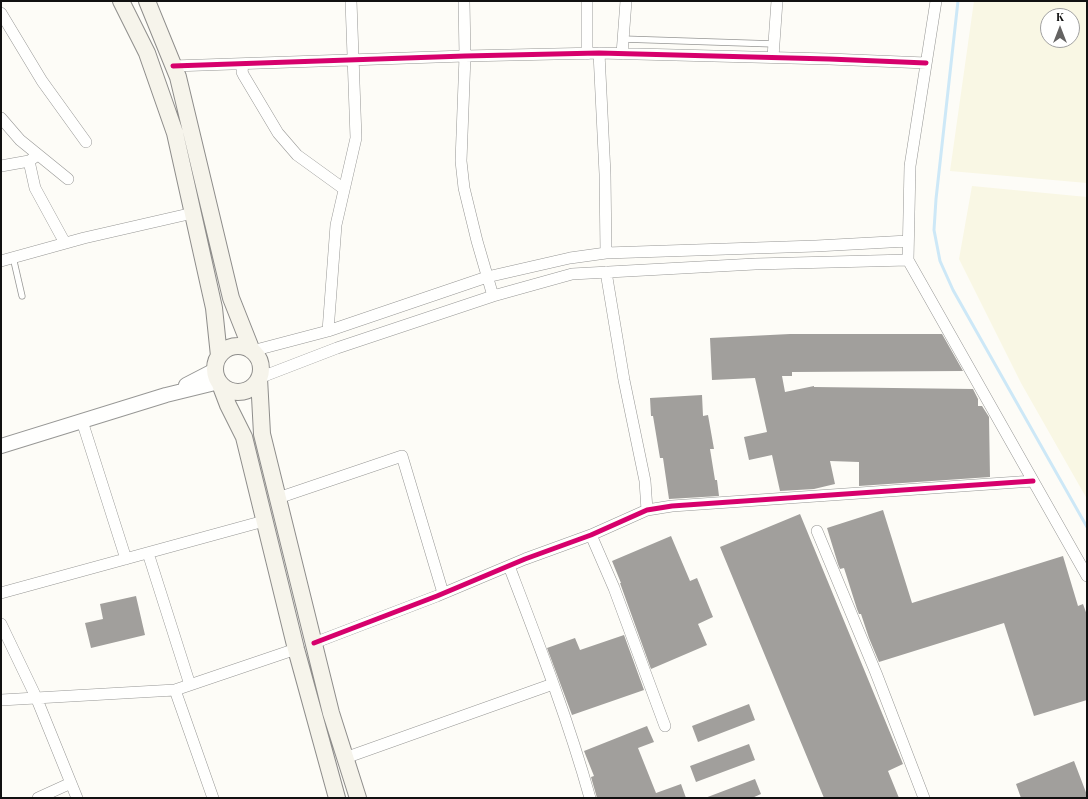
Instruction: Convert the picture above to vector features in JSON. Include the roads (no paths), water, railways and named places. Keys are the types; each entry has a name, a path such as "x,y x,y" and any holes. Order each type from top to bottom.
{"main road":[{"path":"121,1 147,53 175,133 214,308 218,373 228,405 244,438 296,649 337,798"},
{"path":"147,1 178,77 231,298 252,350 260,362 262,434 331,714 358,798"},
{"path":"252,350 238,346 230,347 224,351 218,373 226,389 234,392 242,392 249,389 260,378"}],"street":[{"path":"328,330 336,225 356,138 350,1"},
{"path":"464,1 465,56 461,161 464,188 493,296"},
{"path":"587,1 587,54"},
{"path":"622,54 626,1"},
{"path":"773,57 777,1"},
{"path":"936,1 910,166 908,260 1087,576"},
{"path":"1,13 42,81 86,142"},
{"path":"173,66 353,59 599,53 773,57 926,63"},
{"path":"599,53 606,253"},
{"path":"242,64 242,72 244,76 278,133 297,155 344,189"},
{"path":"2,122 20,140 33,158 68,179"},
{"path":"33,158 35,188 65,243"},
{"path":"1,166 33,158"},
{"path":"1,261 65,243 193,213"},
{"path":"252,350 328,330 487,277 570,258 606,253 816,246 908,241"},
{"path":"260,378 337,348 493,296 572,274 755,264 908,260"},
{"path":"606,272 624,380 645,481 647,510"},
{"path":"1,446 166,395 218,373"},
{"path":"82,421 126,559"},
{"path":"278,498 402,456 444,593"},
{"path":"314,643 591,535 647,510 680,505 1033,481"},
{"path":"1,593 264,521"},
{"path":"817,531 876,673 924,798"},
{"path":"591,535 614,588 665,726"},
{"path":"148,553 190,685"},
{"path":"509,566 553,684 590,798"},
{"path":"1,624 36,697 78,798"},
{"path":"1,700 175,690 296,649"},
{"path":"345,758 553,684"},
{"path":"175,690 213,798"},
{"path":"38,798 71,783"}],"lane":[{"path":"623,39 774,44"},
{"path":"12,257 22,296"}],"waterway":[{"path":"958,1 936,199 934,230 940,261 953,290 1087,527"}]}
